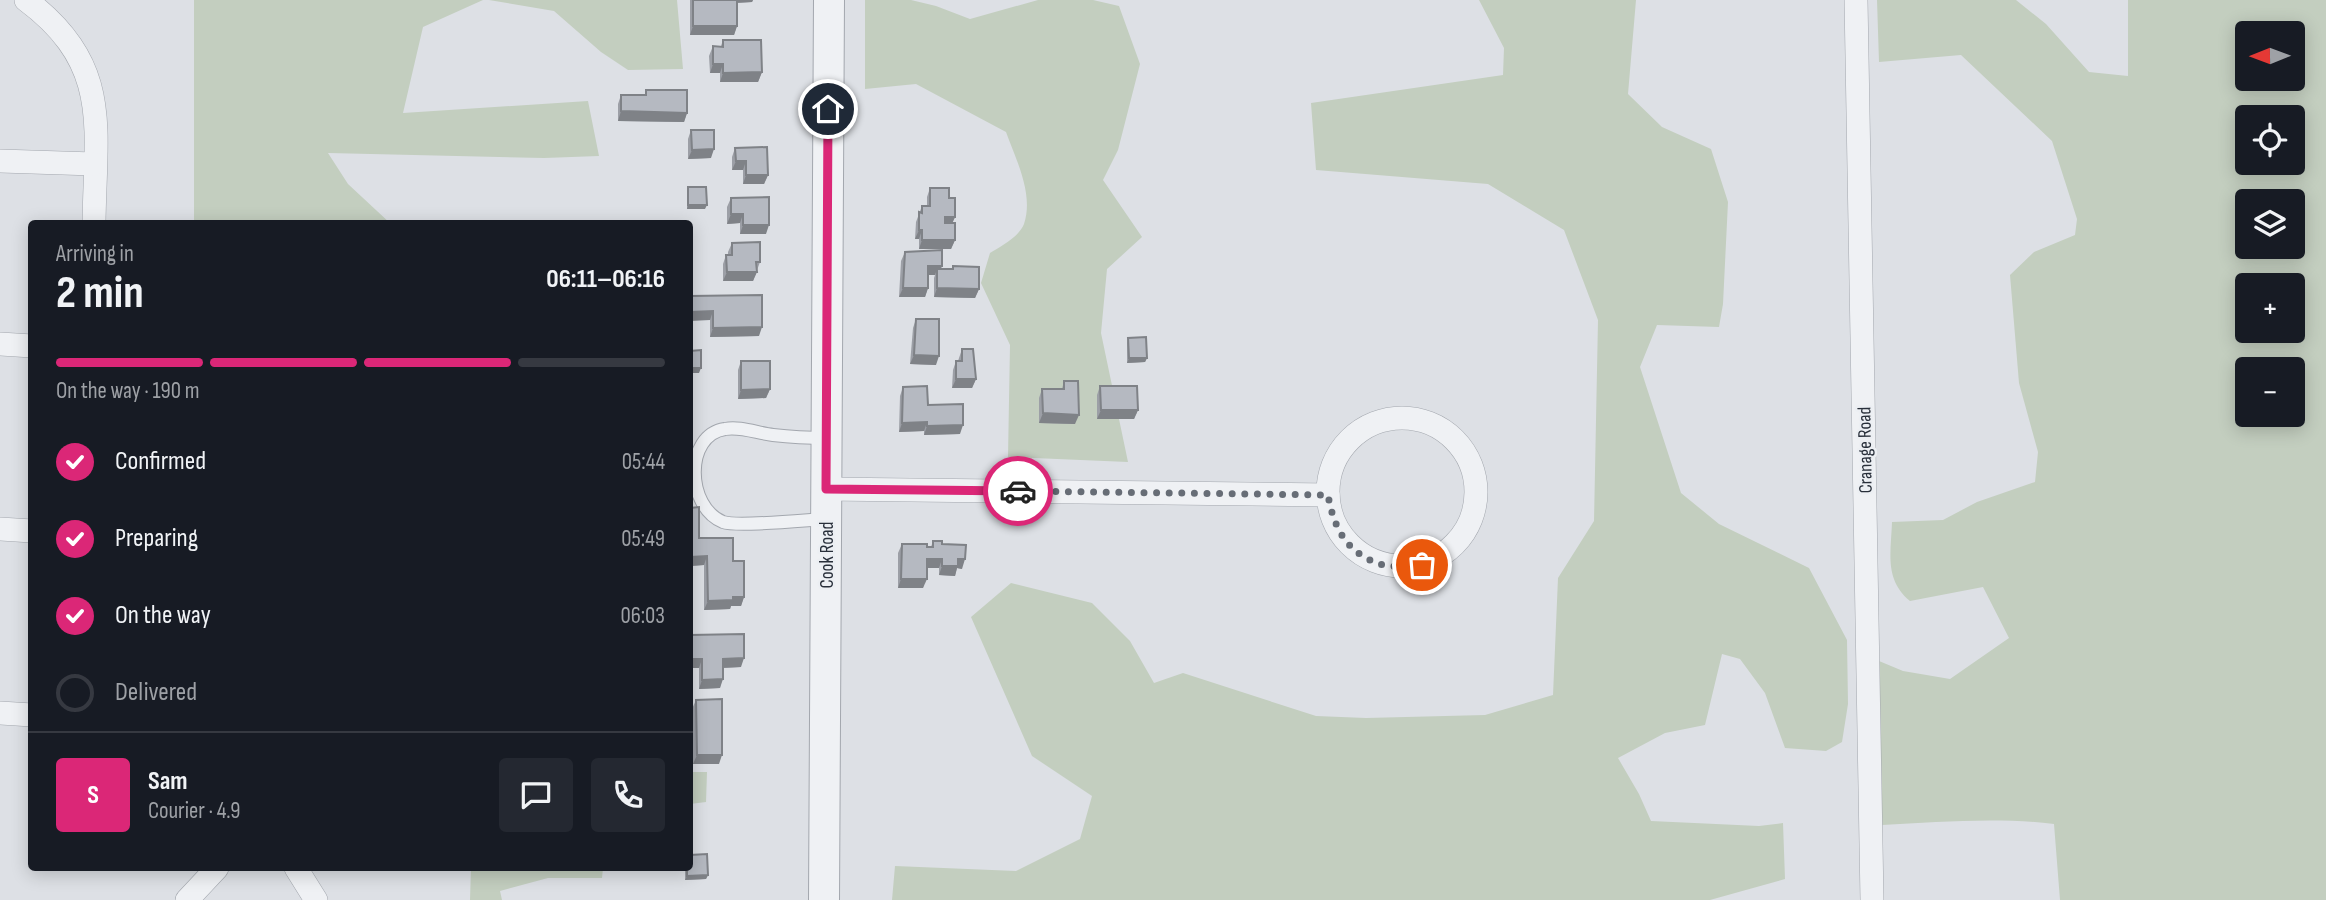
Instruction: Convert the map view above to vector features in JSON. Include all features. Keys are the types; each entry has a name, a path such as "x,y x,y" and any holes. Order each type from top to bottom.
{"street":[{"path":"26,0 49,16 68,38 89,76 96,120 94,220"},
{"name":"Cook Road","path":"824,900 829,0"},
{"name":"Cranage Road","path":"1856,0 1872,900"},
{"path":"0,160 94,164"},
{"path":"0,344 28,346"},
{"path":"1401,417 1417,418 1441,428 1461,445 1476,480 1476,506 1471,522 1451,549 1422,565 1385,566 1361,555 1346,542 1333,520 1328,495 1331,470 1348,441 1375,422 1401,417"},
{"path":"826,489 1328,495"},
{"path":"0,529 28,531"},
{"path":"0,713 28,715"},
{"path":"187,900 214,871"},
{"path":"298,871 316,900"}],"lane":[{"path":"826,519 725,523 707,512 694,480 696,459 705,440 716,431 737,429 773,435 827,438"}],"green space":[{"path":"194,0 483,0 423,27 403,113 588,101 599,156 544,158 328,153 348,184 387,220 194,220"},
{"path":"489,0 677,0 683,69 628,70 601,52 554,11"},
{"path":"865,0 911,0 970,19 1038,0 1093,0 1119,6 1140,64 1118,150 1103,180 1142,237 1107,269 1101,333 1128,462 1008,457 1010,345 981,283 990,253 1014,237 1024,224 1027,201 1023,177 1006,132 916,84 865,89"},
{"path":"1479,0 1636,0 1628,94 1662,127 1711,149 1728,202 1723,304 1719,327 1657,325 1640,367 1681,493 1719,524 1809,568 1847,640 1848,704 1842,742 1826,751 1785,748 1765,693 1740,659 1722,654 1705,725 1665,733 1618,758 1651,821 1759,826 1783,823 1785,879 1710,900 892,900 895,866 1016,871 1080,839 1092,796 1032,756 971,617 1011,583 1092,603 1130,641 1154,683 1183,673 1316,716 1366,718 1485,715 1553,695 1558,578 1594,521 1598,320 1564,230 1488,184 1316,170 1311,103 1503,75 1504,48"},
{"path":"1877,0 2016,0 2046,24 2089,72 2128,76 2128,0 2326,0 2326,900 2060,900 2054,824 1990,820 1882,825 1879,661 1903,671 1950,679 2009,638 1983,587 1910,601 1896,584 1893,575 1890,555 1892,522 1943,520 1977,502 2035,482 2038,452 2019,383 2010,275 2034,252 2075,235 2077,219 2052,141 1961,55 1879,62"},
{"path":"693,772 707,772 706,802 693,804"},
{"path":"471,871 603,871 602,878 548,878 500,891 502,900 470,900"}],"building":[{"path":"693,0 737,0 737,26 693,26"},
{"path":"723,40 761,40 762,72 723,73 723,64 713,64 713,46 723,47"},
{"path":"646,90 687,90 687,113 621,111 621,95 646,95"},
{"path":"691,130 714,130 714,149 692,150"},
{"path":"767,147 768,175 746,175 746,161 736,161 735,148"},
{"path":"688,187 706,187 707,205 688,205"},
{"path":"930,188 949,188 949,198 955,198 955,217 945,217 945,223 955,223 955,240 922,240 919,212 922,213 922,206 930,206"},
{"path":"769,197 769,225 743,225 743,214 731,214 731,198"},
{"path":"760,242 757,272 727,272 726,255 732,255 732,243"},
{"path":"942,250 942,266 928,266 928,288 903,288 905,252"},
{"path":"953,266 979,267 979,289 937,288 937,269 953,269"},
{"path":"762,295 762,327 713,328 713,311 693,312 693,296"},
{"path":"916,319 939,319 939,356 914,355"},
{"path":"1146,337 1147,358 1129,358 1128,338"},
{"path":"962,349 973,349 976,379 956,379 956,361 962,361"},
{"path":"701,350 701,368 693,368 693,351"},
{"path":"741,361 770,361 770,389 741,390"},
{"path":"1064,381 1078,381 1079,415 1043,413 1042,389 1064,389"},
{"path":"927,386 928,405 963,404 963,425 927,426 927,422 902,423 903,387"},
{"path":"1100,386 1137,386 1138,410 1101,410"},
{"path":"699,507 699,538 733,538 733,561 744,561 744,597 708,601 707,556 693,557 693,508"},
{"path":"933,541 966,545 965,559 958,559 958,566 942,566 942,559 927,559 927,579 901,579 902,544 927,544 927,547 933,547"},
{"path":"744,634 744,658 723,659 723,679 702,680 702,659 693,659 693,635"},
{"path":"722,699 722,755 697,755 696,700"},
{"path":"707,854 708,875 687,876 687,871 693,871 693,855"}],"way so far":[{"path":"1018,491 1328,495 1333,520 1346,542 1361,555 1385,566 1422,565"}],"route":[{"path":"828,109 826,489 1018,491"}]}
